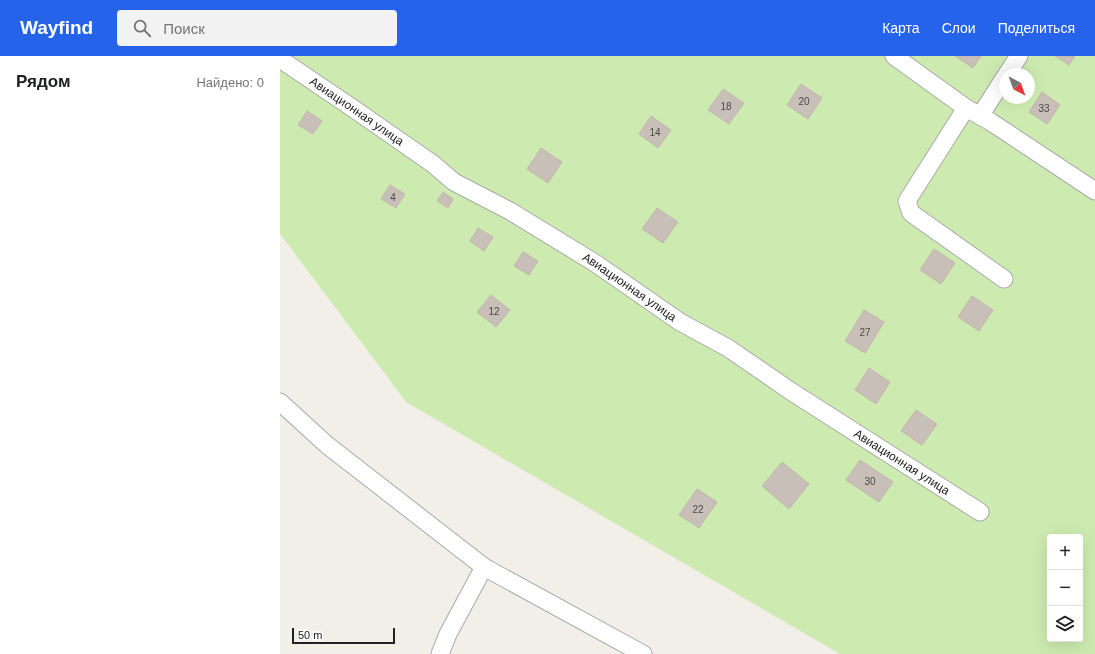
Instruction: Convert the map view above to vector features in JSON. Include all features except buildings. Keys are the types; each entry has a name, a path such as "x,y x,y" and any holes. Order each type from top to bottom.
{"street":[{"path":"894,56 973,112 1095,191"},
{"path":"1011,68 1019,56"},
{"name":"Авиационная улица","path":"280,59 377,124 433,164 454,182 510,211 595,264 680,322 728,348 792,392 980,512"},
{"path":"999,84 973,112 907,201 911,213 1004,279"},
{"path":"280,402 328,445 484,567 643,654"},
{"path":"440,654 448,634 484,567"}],"green space":[{"path":"280,56 1095,56 1095,654 840,654 406,402 280,234"}]}
